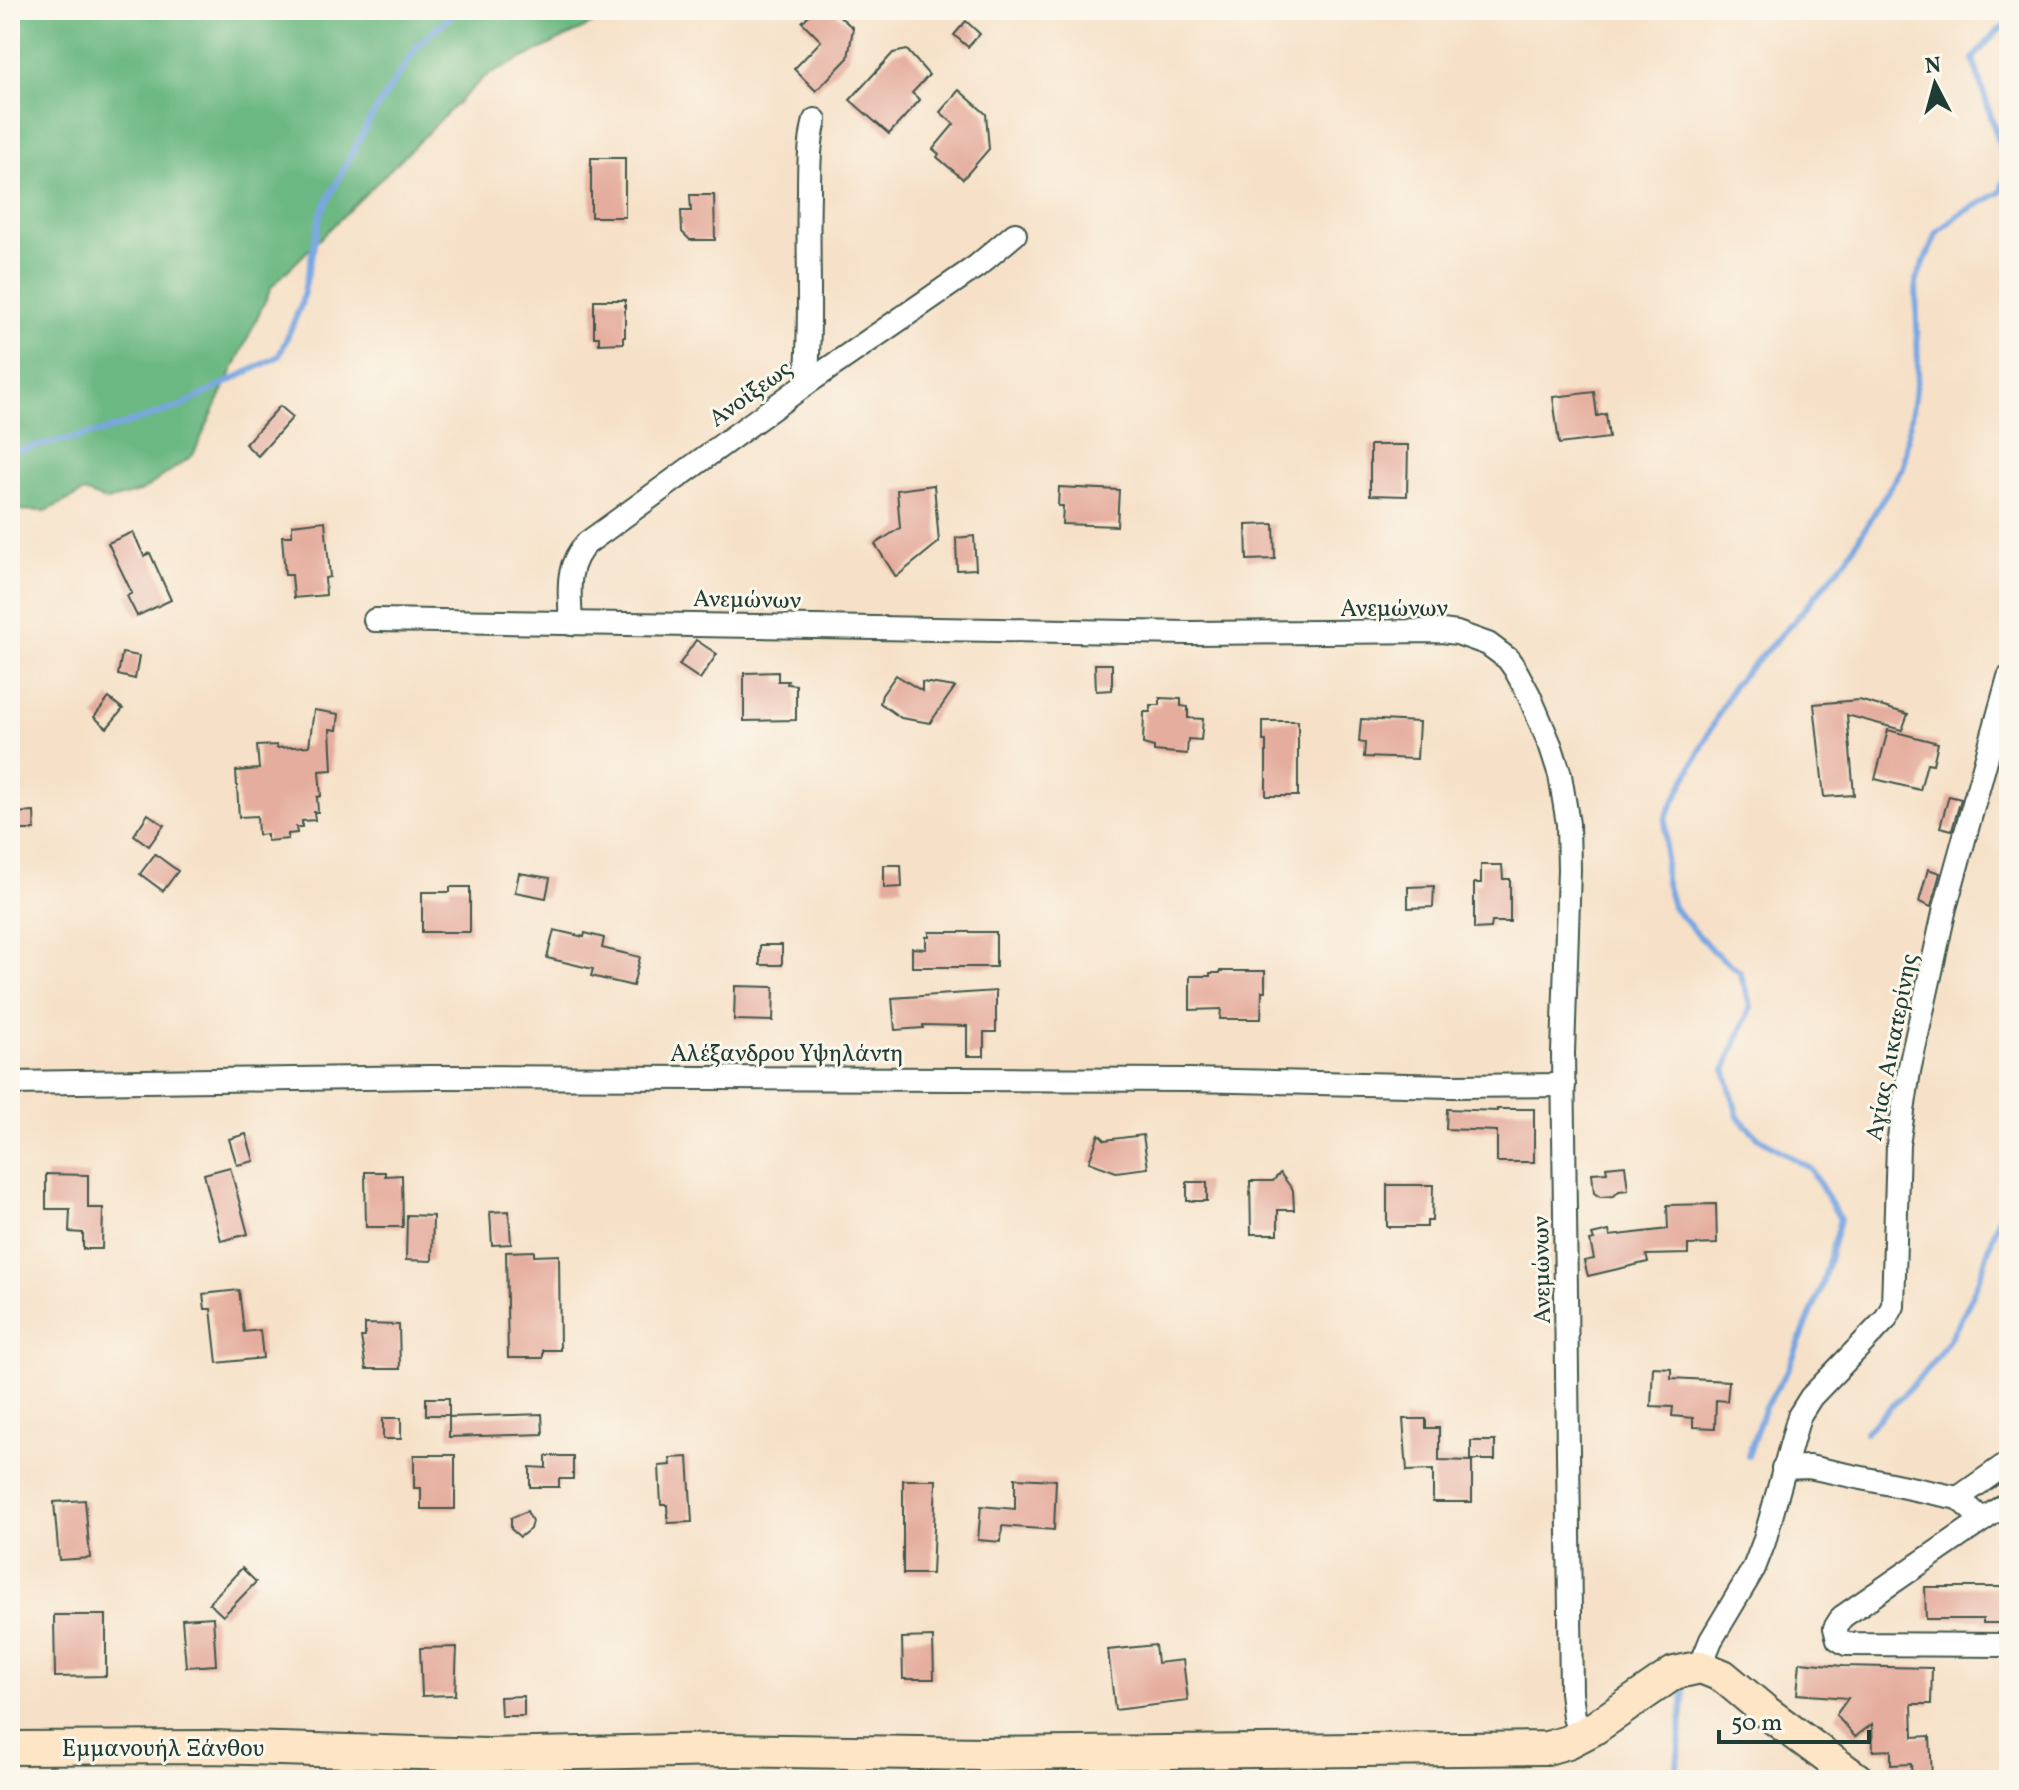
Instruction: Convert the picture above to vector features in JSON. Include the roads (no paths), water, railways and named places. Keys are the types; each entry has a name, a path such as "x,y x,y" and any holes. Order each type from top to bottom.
{"street":[{"path":"806,384 810,341 807,234 810,138 815,120"},
{"name":"Ανοίξεως","path":"571,624 570,568 581,550 806,384 977,266 1015,234"},
{"name":"Ανεμώνων","path":"375,620 1248,634 1442,631 1488,644 1508,659 1529,695 1560,775 1566,809 1569,869 1564,1085 1571,1692 1580,1736"},
{"name":"Αγίας Αικατερίνης","path":"1693,1668 1754,1568 1799,1416 1811,1397 1885,1320 1893,1306 1898,1145 1909,1071 1945,908 2009,677"},
{"name":"Αλέξανδρου Υψηλάντη","path":"10,1083 431,1077 1564,1085"},
{"path":"1958,1498 2009,1462"},
{"path":"1783,1468 1809,1467 1958,1498 1983,1520"},
{"path":"2009,1502 1842,1617 1835,1628 1838,1639 1846,1644 2009,1645"},
{"path":"1693,1668 1723,1676 1858,1780"},
{"name":"Εμμανουήλ Ξάνθου","path":"10,1748 210,1747 488,1755 721,1750 983,1754 1547,1748 1580,1736 1669,1676 1693,1668"}],"waterway":[{"path":"10,452 104,431 179,407 279,356 301,305 321,213 369,121 418,45 458,10"},
{"path":"1748,1456 1764,1409 1788,1370 1821,1289 1840,1219 1811,1169 1759,1138 1738,1117 1725,1070 1751,1007 1740,972 1712,950 1673,907 1665,879 1666,817 1733,686 1796,619 1847,558 1903,466 1918,372 1916,280 1938,231 1960,214 2001,192 2007,168 1973,59 1994,34 2009,23"},
{"path":"1865,1432 1925,1372 1954,1331 1979,1279 2009,1187"},
{"path":"1682,1780 1677,1769 1684,1691"}]}
